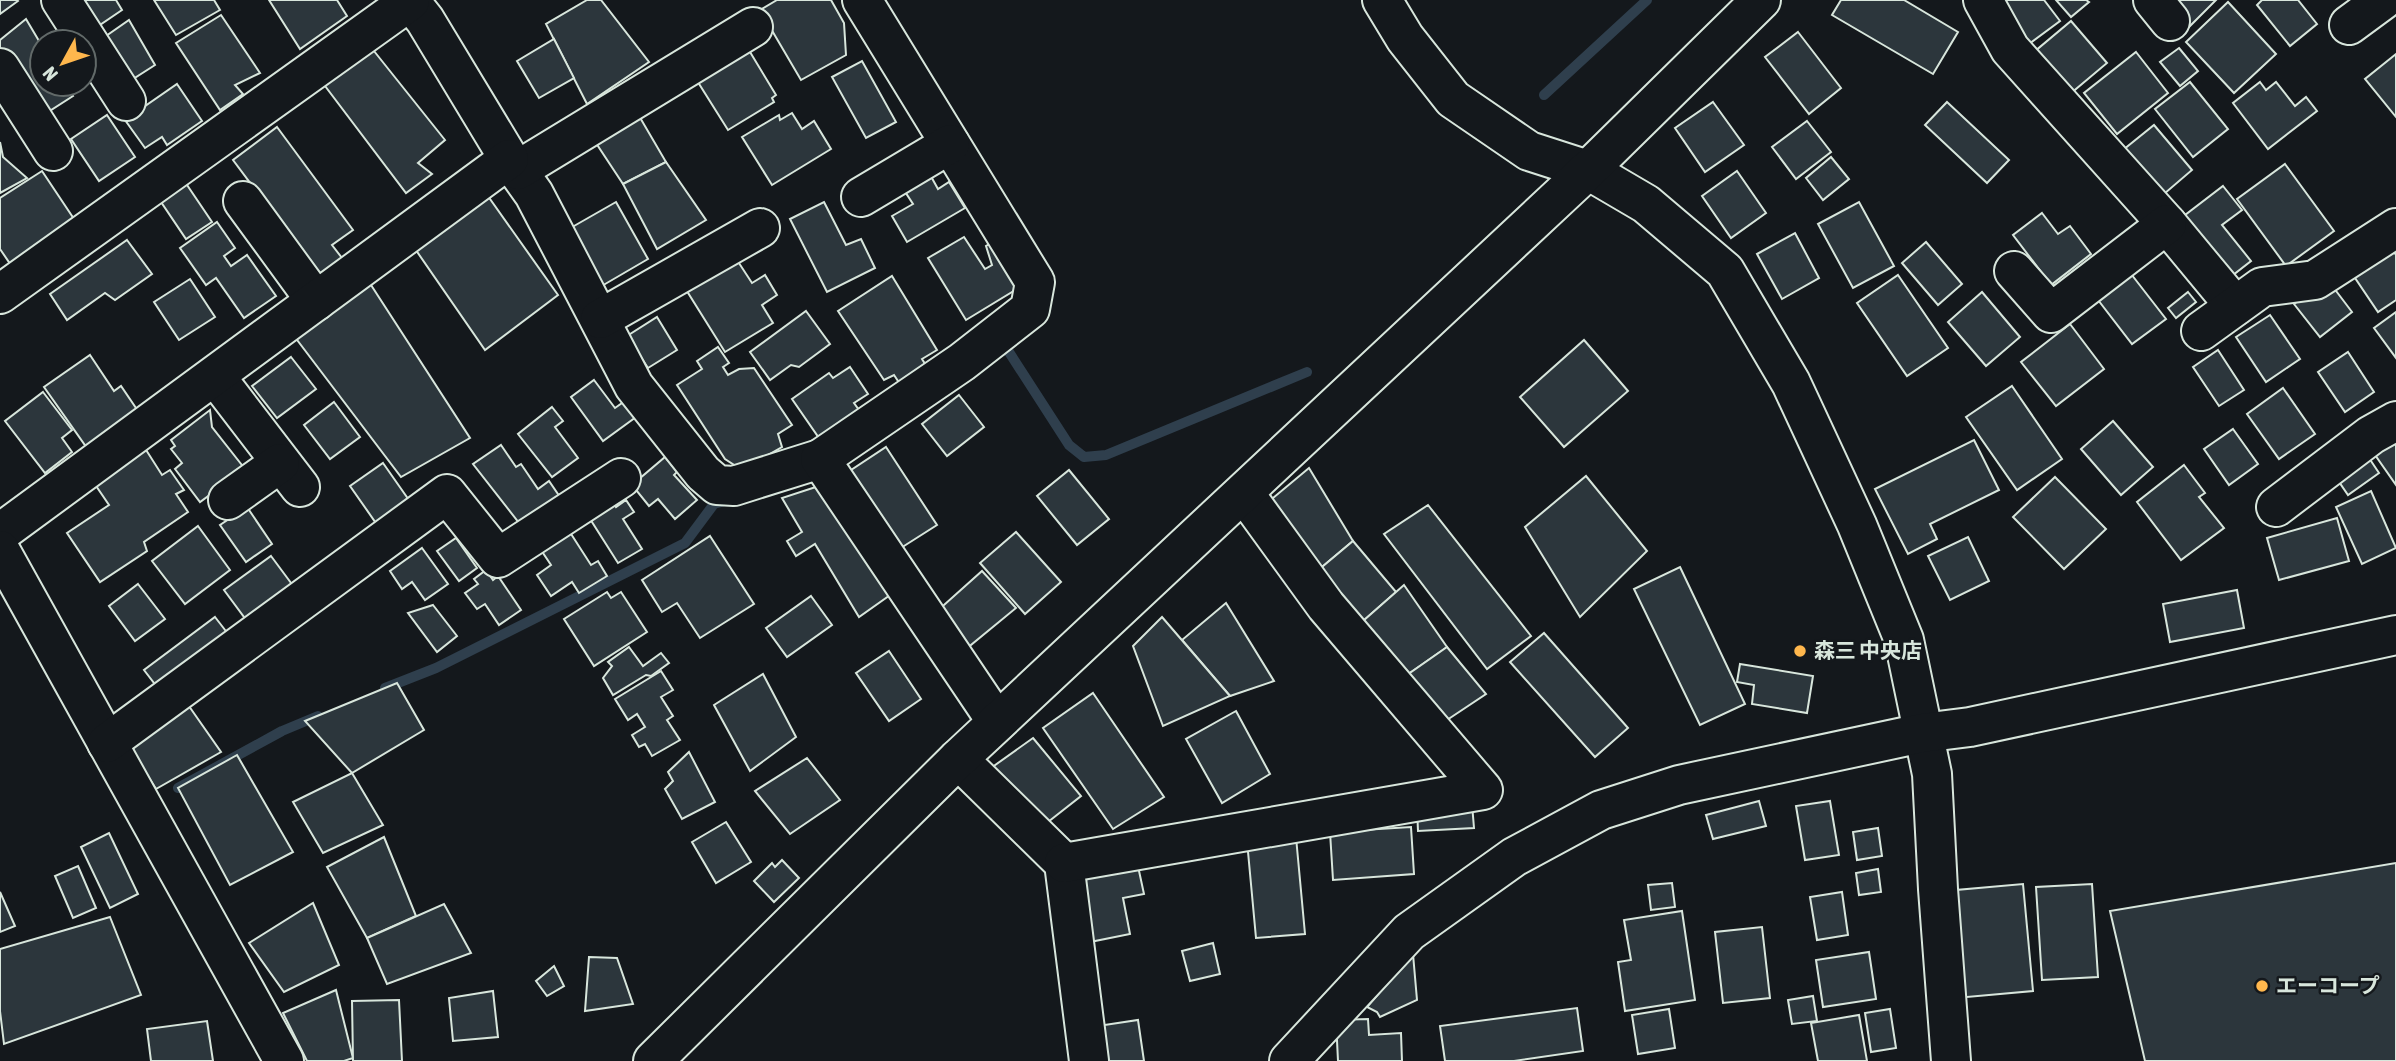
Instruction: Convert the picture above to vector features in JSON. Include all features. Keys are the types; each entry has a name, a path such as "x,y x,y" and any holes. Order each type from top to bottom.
{"street":[{"path":"61,0 126,101"},
{"path":"0,294 409,0 425,20 513,165 534,194 634,386 703,473 717,485 734,486 825,466 1030,309 1035,282 862,0"},
{"path":"1382,0 1405,38 1453,99 1529,151 1588,170 1646,204 1725,271 1791,383 1857,525 1905,640 1932,774 1951,1061"},
{"path":"653,1061 958,759 1588,170 1761,0"},
{"path":"1983,0 2010,49 2167,224 2235,306"},
{"path":"2348,25 2383,0"},
{"path":"0,533 316,301 513,165 752,27"},
{"path":"0,68 53,151"},
{"path":"861,197 950,144"},
{"path":"243,201 316,301"},
{"path":"2014,271 2051,313 2167,224"},
{"path":"600,319 760,228"},
{"path":"2201,331 2262,287 2315,280 2396,228"},
{"path":"215,376 290,475 228,500"},
{"path":"2276,507 2371,435 2396,421"},
{"path":"825,466 997,722"},
{"path":"107,743 447,494 498,558 621,478"},
{"path":"1064,863 1483,790 1326,606 1244,493"},
{"path":"0,550 284,1061"},
{"path":"1289,1061 1409,932 1514,857 1601,810 1679,785 1922,733 1970,727 2396,635"},
{"path":"958,759 1064,863 1089,1061"}],"building":[{"path":"0,0 17,0 18,1 0,14"},
{"path":"67,0 116,0 122,10 95,28 85,28"},
{"path":"154,0 214,0 220,10 176,35"},
{"path":"269,0 337,0 347,16 300,49"},
{"path":"587,0 601,0 649,62 587,104 546,24"},
{"path":"777,0 831,0 844,23 846,55 801,80 760,10"},
{"path":"1841,0 1904,0 1958,32 1933,74 1832,15"},
{"path":"1998,0 2044,0 2060,21 2025,47"},
{"path":"2056,0 2086,0 2089,2 2071,17"},
{"path":"2156,0 2216,0 2186,30"},
{"path":"2262,0 2298,0 2317,24 2290,46 2257,5"},
{"path":"2228,2 2276,54 2234,93 2186,42"},
{"path":"221,15 260,73 235,85 243,94 220,110 176,43"},
{"path":"26,19 31,28 28,28 28,98 70,98 37,119 0,61 0,40"},
{"path":"129,20 155,65 122,86 98,46 98,42"},
{"path":"2071,21 2107,63 2064,99 2028,57"},
{"path":"1798,32 1841,88 1809,114 1765,57"},
{"path":"554,39 574,78 539,98 517,61"},
{"path":"366,41 445,140 418,163 432,174 406,193 319,78"},
{"path":"747,47 776,95 772,98 774,102 728,130 696,79"},
{"path":"2179,48 2198,71 2180,86 2160,62"},
{"path":"2136,52 2168,93 2117,134 2084,93"},
{"path":"2396,54 2396,117 2365,79"},
{"path":"862,61 896,122 866,138 832,77"},
{"path":"2190,82 2228,129 2193,157 2155,109"},
{"path":"2260,82 2266,90 2276,82 2295,106 2306,97 2317,111 2268,149 2233,103"},
{"path":"177,84 202,121 167,145 162,137 145,148 125,120"},
{"path":"1713,102 1744,145 1705,172 1675,128"},
{"path":"1947,102 2009,160 1987,183 1925,125"},
{"path":"635,109 666,162 623,184 592,137"},
{"path":"792,113 802,129 814,121 831,149 772,185 742,137 779,115 780,120"},
{"path":"107,115 135,157 99,181 71,139"},
{"path":"1807,121 1831,152 1796,179 1772,147"},
{"path":"2154,125 2192,170 2164,194 2118,154"},
{"path":"277,127 353,230 332,245 342,258 319,275 233,160"},
{"path":"0,142 3,157 27,178 0,193"},
{"path":"1831,157 1849,179 1823,200 1806,178"},
{"path":"666,162 706,220 657,249 623,184"},
{"path":"2285,164 2334,231 2286,266 2237,199"},
{"path":"42,171 80,228 15,271 0,249 0,198"},
{"path":"928,171 938,189 949,182 965,208 907,242 892,216 913,204 902,187"},
{"path":"1737,171 1766,213 1731,238 1702,196"},
{"path":"183,179 212,222 186,239 157,196"},
{"path":"478,182 558,295 485,350 411,243"},
{"path":"2223,186 2242,210 2222,225 2251,261 2224,282 2176,222"},
{"path":"616,202 648,259 600,287 567,230"},
{"path":"824,202 846,245 861,239 875,268 827,292 790,219"},
{"path":"1859,202 1894,266 1853,288 1818,224"},
{"path":"2042,213 2058,234 2070,226 2091,254 2051,285 2013,235"},
{"path":"217,222 235,248 224,256 231,266 247,255 276,296 244,318 216,278 206,285 180,248"},
{"path":"1795,233 1819,278 1782,299 1757,254"},
{"path":"964,237 985,269 992,265 986,246 1002,237 1030,281 966,320 928,258"},
{"path":"127,240 152,274 115,300 105,293 67,320 50,294"},
{"path":"1926,242 1962,284 1938,305 1902,263"},
{"path":"2388,243 2396,255 2396,300 2378,312 2349,269"},
{"path":"735,257 752,283 765,275 777,295 762,305 773,323 725,352 685,288"},
{"path":"360,268 470,438 401,477 285,324"},
{"path":"2128,270 2166,319 2132,344 2095,296"},
{"path":"1898,275 1948,348 1907,376 1857,303"},
{"path":"892,276 937,350 922,359 934,378 908,396 894,375 884,380 838,311"},
{"path":"190,279 215,317 179,340 154,302"},
{"path":"2327,279 2352,312 2320,337 2294,304"},
{"path":"1982,292 2020,337 1986,366 1948,322"},
{"path":"2188,292 2196,302 2176,318 2168,308"},
{"path":"806,311 830,344 799,367 791,365 770,380 750,352"},
{"path":"2396,312 2396,358 2374,328"},
{"path":"2270,315 2300,359 2266,382 2236,337"},
{"path":"657,317 677,350 648,368 627,336"},
{"path":"2070,324 2104,369 2056,406 2021,362"},
{"path":"1584,340 1628,391 1564,447 1520,397"},
{"path":"718,347 729,363 723,367 728,375 739,369 754,368 792,425 778,434 782,447 742,470 725,459 677,385 702,369 697,361"},
{"path":"2218,350 2244,390 2219,406 2193,367"},
{"path":"2348,352 2374,392 2345,412 2318,372"},
{"path":"90,355 114,391 121,386 138,411 87,448 44,387"},
{"path":"291,357 316,389 277,418 252,386"},
{"path":"850,367 868,394 854,403 859,410 819,438 792,399 829,373 833,378"},
{"path":"594,380 615,408 625,401 636,417 603,441 571,397"},
{"path":"2012,386 2062,459 2017,490 1966,417"},
{"path":"2283,388 2315,434 2279,459 2247,414"},
{"path":"43,392 72,430 62,438 72,452 45,473 5,421"},
{"path":"959,395 984,427 947,456 922,424"},
{"path":"334,402 360,437 330,459 304,425"},
{"path":"552,407 563,421 555,427 578,458 552,477 518,434"},
{"path":"210,410 212,427 245,469 200,502 175,469 182,463 171,449 175,446 171,440"},
{"path":"2113,421 2153,467 2121,495 2081,449"},
{"path":"2233,429 2258,464 2229,485 2204,449"},
{"path":"2396,437 2396,485 2373,452"},
{"path":"1974,440 1999,490 1930,524 1937,539 1908,554 1875,489"},
{"path":"141,442 162,475 170,470 184,490 176,494 188,512 144,542 147,551 100,582 67,533 109,505 90,477"},
{"path":"501,445 516,467 521,464 538,489 549,481 562,500 523,528 473,464"},
{"path":"886,447 937,525 893,553 842,476"},
{"path":"2365,452 2379,473 2348,495 2333,473"},
{"path":"665,457 677,472 674,475 697,500 675,519 658,499 649,506 632,485"},
{"path":"383,463 411,503 378,526 350,486"},
{"path":"2184,465 2205,493 2199,497 2224,528 2181,560 2137,502"},
{"path":"1309,468 1353,541 1316,572 1267,503"},
{"path":"1069,470 1109,519 1077,545 1037,496"},
{"path":"1586,476 1647,551 1580,617 1525,527"},
{"path":"2055,477 2106,529 2064,569 2013,517"},
{"path":"828,483 900,588 859,617 815,544 796,556 787,541 802,532 782,498"},
{"path":"2371,491 2396,548 2362,564 2336,507"},
{"path":"608,496 616,507 626,500 634,512 623,519 642,549 618,563 585,511"},
{"path":"1428,505 1531,636 1487,669 1384,534"},
{"path":"247,507 272,544 246,562 220,525"},
{"path":"2337,518 2349,561 2279,580 2267,538"},
{"path":"564,523 591,565 598,561 607,576 579,593 572,582 551,596 537,575 551,565 535,541"},
{"path":"198,526 230,570 185,604 152,561"},
{"path":"1016,532 1061,582 1025,614 980,563"},
{"path":"710,536 754,604 700,638 677,603 662,612 642,580"},
{"path":"1968,537 1989,581 1950,600 1928,556"},
{"path":"456,538 477,568 459,581 437,551"},
{"path":"1353,541 1396,592 1363,621 1316,572"},
{"path":"422,548 448,584 425,600 412,582 402,589 390,571"},
{"path":"271,556 294,587 247,621 224,590"},
{"path":"1680,567 1745,704 1700,725 1634,589"},
{"path":"486,570 493,580 498,576 521,610 499,625 485,604 477,609 465,593 478,584 474,579"},
{"path":"982,571 1016,608 966,649 935,613"},
{"path":"138,584 165,619 135,641 109,606"},
{"path":"1404,585 1447,647 1407,675 1363,621"},
{"path":"2237,590 2244,628 2170,642 2163,604"},
{"path":"607,592 611,598 621,592 647,632 594,666 564,619"},
{"path":"811,596 832,625 787,657 766,628"},
{"path":"1226,603 1274,681 1230,696 1182,640"},
{"path":"433,605 457,636 437,652 408,613"},
{"path":"215,617 232,639 161,692 144,670"},
{"path":"1162,617 1230,696 1163,726 1133,646"},
{"path":"1544,633 1628,728 1595,757 1510,662"},
{"path":"629,647 643,666 661,653 669,663 651,676 646,675 613,695 603,678 612,666 608,662"},
{"path":"1447,647 1486,694 1444,722 1407,675"},
{"path":"889,651 921,699 889,721 856,673"},
{"path":"1740,664 1813,676 1807,713 1752,704 1754,685 1737,682"},
{"path":"661,671 673,690 661,697 673,716 667,720 680,740 652,756 645,744 639,747 632,735 645,727 637,714 628,720 615,699"},
{"path":"763,674 796,737 750,771 714,705"},
{"path":"397,683 424,730 352,773 305,721"},
{"path":"1093,693 1164,797 1113,829 1043,728"},
{"path":"184,699 221,752 156,789 127,743"},
{"path":"1236,711 1270,774 1222,803 1186,739"},
{"path":"1033,738 1081,796 1034,833 977,778"},
{"path":"689,752 715,802 682,819 665,789 673,781 668,772"},
{"path":"237,755 293,852 230,885 178,788"},
{"path":"807,758 840,800 790,834 755,791"},
{"path":"352,773 383,825 323,853 293,802"},
{"path":"1759,801 1766,826 1713,839 1706,815"},
{"path":"1830,801 1839,855 1805,860 1796,806"},
{"path":"1472,804 1474,828 1418,831 1417,808"},
{"path":"726,822 751,862 716,883 692,842"},
{"path":"1411,827 1414,874 1333,880 1330,832"},
{"path":"1878,828 1882,856 1857,860 1853,832"},
{"path":"109,833 138,894 110,908 81,847"},
{"path":"384,837 416,916 367,938 327,867"},
{"path":"1296,837 1305,934 1256,938 1247,841"},
{"path":"1136,857 1144,894 1123,898 1130,934 1090,942 1075,870"},
{"path":"782,860 799,878 774,902 754,881 772,863 775,867"},
{"name":"エーコープ","path":"2396,863 2396,1061 2145,1061 2110,911"},
{"path":"78,866 96,908 73,918 55,876"},
{"path":"1878,869 1881,892 1859,895 1856,873"},
{"path":"1672,883 1675,907 1651,910 1648,885"},
{"path":"2023,884 2033,991 1956,998 1945,891"},
{"path":"2092,884 2098,977 2042,980 2036,887"},
{"path":"0,892 15,926 0,932"},
{"path":"1842,892 1848,935 1817,940 1810,897"},
{"path":"313,903 339,965 284,992 249,943"},
{"path":"444,904 471,953 387,984 367,938"},
{"path":"1682,911 1695,1000 1625,1011 1618,962 1631,960 1624,920"},
{"path":"110,917 141,995 4,1044 0,1011 0,949"},
{"path":"1762,927 1770,998 1723,1003 1715,932"},
{"path":"1213,943 1220,974 1190,981 1182,951"},
{"path":"1869,952 1876,999 1823,1007 1816,960"},
{"path":"1413,954 1417,1000 1380,1017 1377,1012 1367,1007"},
{"path":"589,957 617,958 633,1004 585,1011"},
{"path":"554,966 564,986 547,996 536,981"},
{"path":"336,990 353,1058 344,1061 307,1061 283,1013"},
{"path":"493,991 498,1037 453,1041 449,998"},
{"path":"1813,996 1817,1021 1792,1024 1788,1000"},
{"path":"399,1000 402,1061 353,1061 352,1001"},
{"path":"1577,1008 1583,1051 1514,1061 1445,1061 1440,1026"},
{"path":"1669,1009 1675,1048 1638,1054 1632,1015"},
{"path":"1890,1009 1896,1048 1871,1052 1865,1013"},
{"path":"1859,1015 1867,1061 1818,1061 1811,1023"},
{"path":"1368,1019 1369,1035 1401,1033 1402,1061 1338,1061 1336,1020"},
{"path":"1138,1020 1144,1061 1096,1061 1091,1027"},
{"path":"207,1021 213,1061 151,1061 147,1029"}],"waterway":[{"path":"1544,95 1647,0"},
{"path":"994,350 1001,348 1009,352 1069,445 1084,457 1106,455 1307,372"},
{"path":"385,688 436,668 685,543 714,504 728,500"},
{"path":"178,788 282,731 318,716"}],"place":[{"name":"森三 中央店","path":"1800,651"},
{"name":"エーコープ","path":"2262,986"}]}
